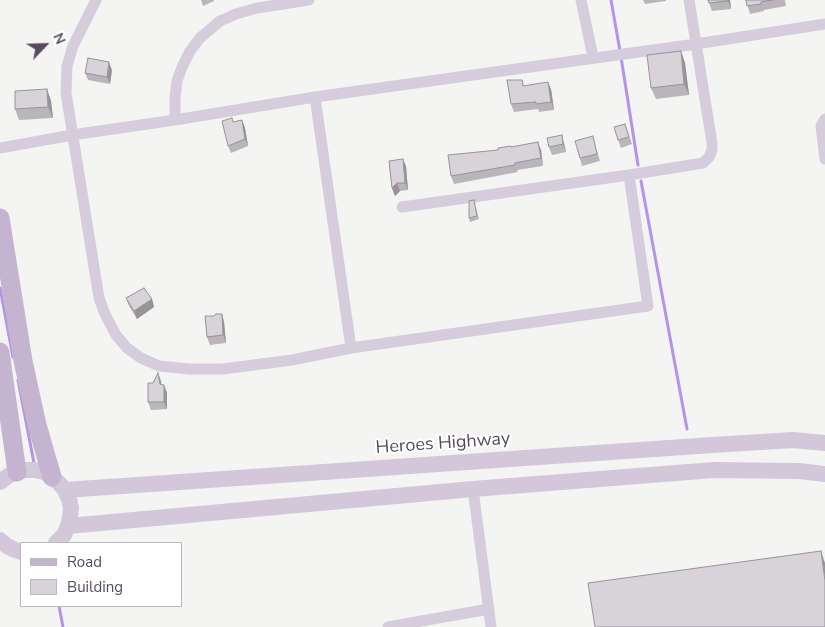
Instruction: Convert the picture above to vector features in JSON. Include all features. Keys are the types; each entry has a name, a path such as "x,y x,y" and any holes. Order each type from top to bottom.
{"main road":[{"path":"0,218 23,360 37,424 58,483 69,499 71,508 68,526 57,542"},
{"path":"0,352 17,472"},
{"name":"Heroes Highway","path":"58,483 793,440 825,443"},
{"path":"0,482 17,472 35,470 44,472 58,483"},
{"path":"68,526 473,489 714,470 799,471 825,474"},
{"path":"0,540 7,546 20,552"}],"street":[{"path":"96,0 73,46 67,66 66,93 99,298 116,335 127,348 140,358 159,366 189,369 233,368 292,360 351,348 648,306 629,175"},
{"path":"175,120 177,81 190,51 200,38 220,21 236,14 257,8 309,0"},
{"path":"580,0 592,58"},
{"path":"402,207 703,163 709,157 712,143 689,0"},
{"path":"0,148 315,97 696,44 825,24"},
{"path":"315,97 351,348"},
{"path":"825,119 821,126 825,159"},
{"path":"473,489 491,627"},
{"path":"388,627 488,609"}],"building":[{"path":"708,0 728,0 728,1 709,3"},
{"path":"746,0 773,0 747,6"},
{"path":"681,51 684,84 651,88 647,55"},
{"path":"88,58 109,62 107,77 85,73"},
{"path":"507,80 522,80 523,86 548,82 551,102 511,104"},
{"path":"47,89 48,107 15,109 15,91"},
{"path":"232,118 233,122 242,120 245,139 228,146 222,121"},
{"path":"625,124 629,137 618,140 614,127"},
{"path":"562,135 563,144 549,147 547,138"},
{"path":"593,136 597,154 580,158 575,141"},
{"path":"538,142 541,158 515,163 515,165 451,176 448,155 498,150 498,148"},
{"path":"403,159 405,183 397,183 392,188 389,161"},
{"path":"474,200 477,216 469,218 469,201"},
{"path":"144,288 152,299 134,311 126,298"},
{"path":"222,314 223,335 207,337 205,316 214,316"},
{"path":"158,373 160,384 164,385 164,402 148,402 148,383 153,383"},
{"path":"821,551 825,581 825,627 595,627 588,583"}],"waterway":[{"path":"611,0 620,51"},
{"path":"621,57 638,165"},
{"path":"641,181 687,429"},
{"path":"0,288 13,357"},
{"path":"18,380 34,463"},
{"path":"59,607 63,627"}]}
